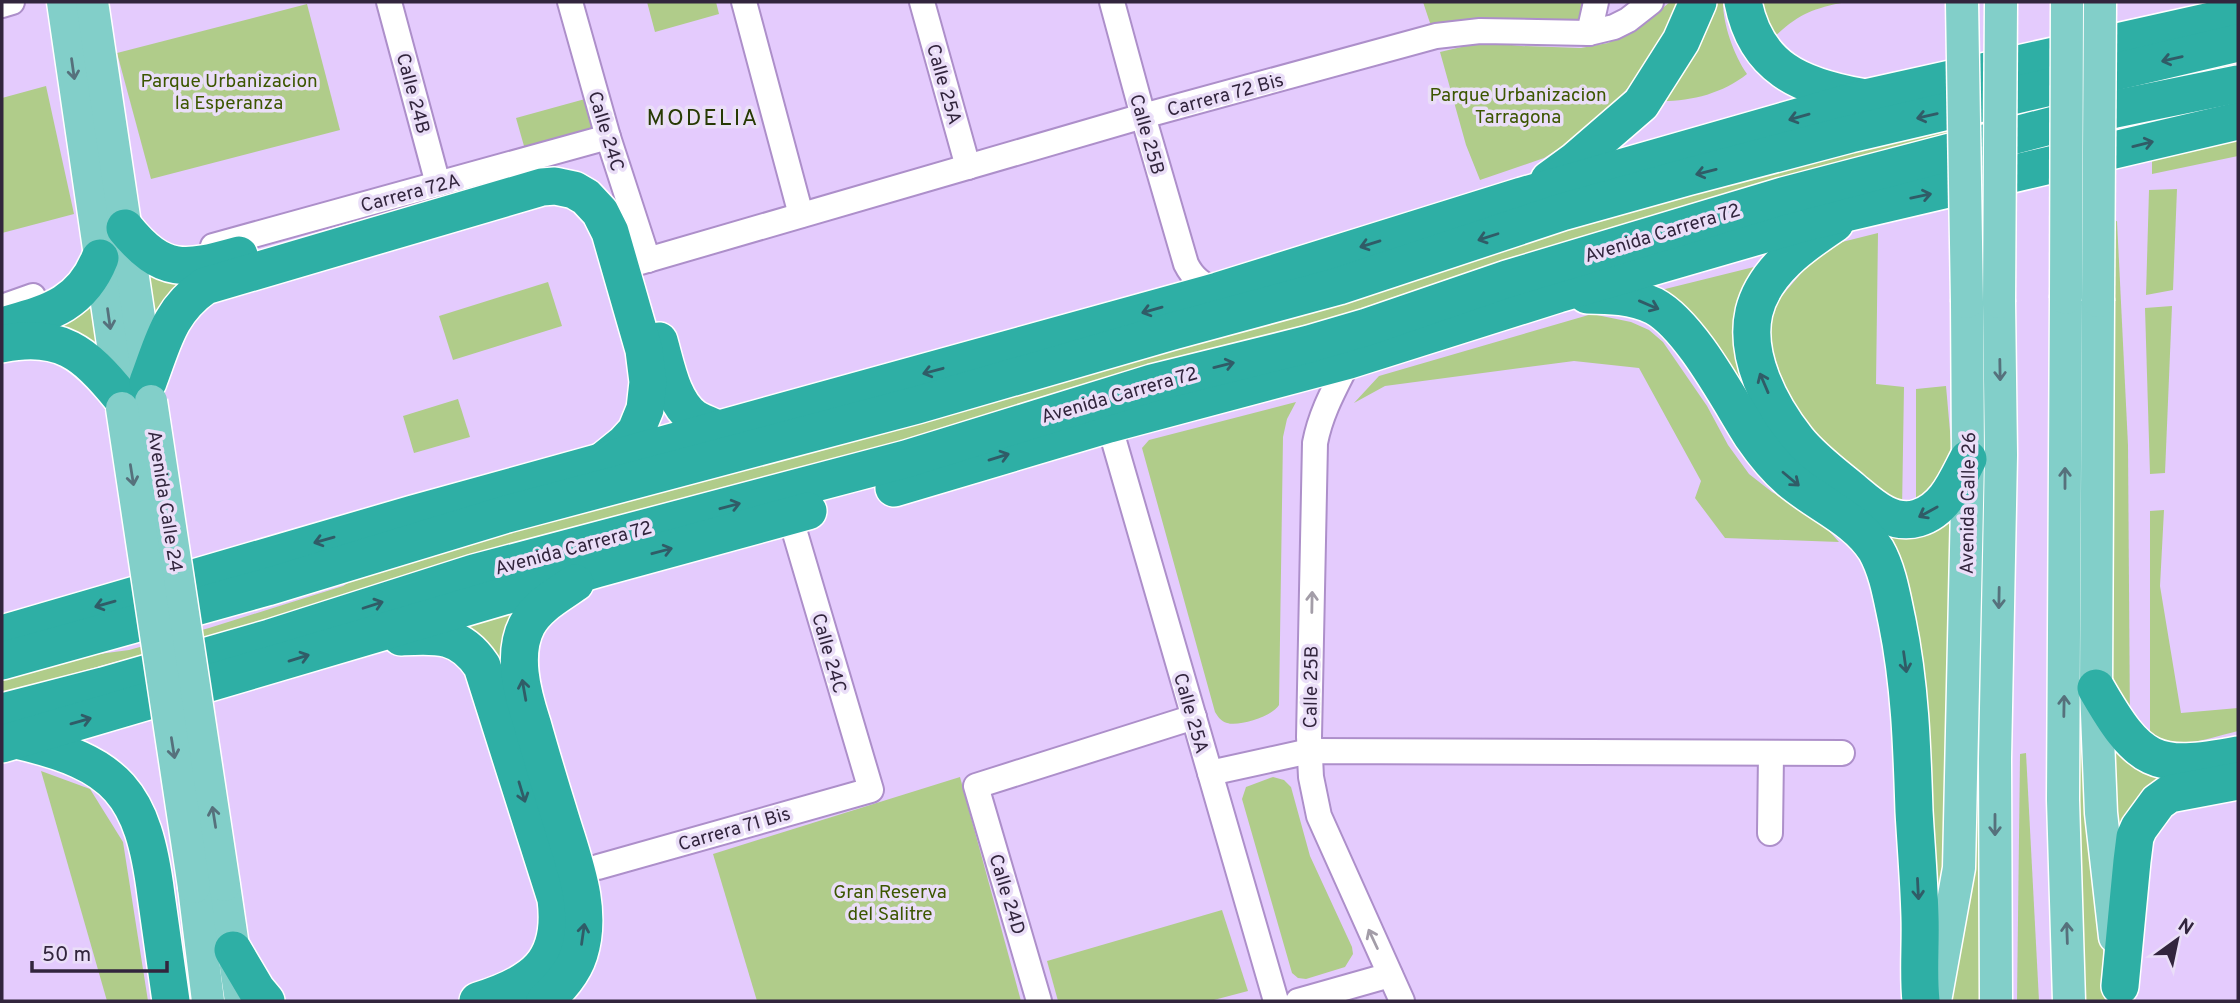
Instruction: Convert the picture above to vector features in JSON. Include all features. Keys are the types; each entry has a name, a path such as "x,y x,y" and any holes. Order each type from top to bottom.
{"highway":[{"path":"1522,196 1575,161 1641,104 1681,41 1698,2"},
{"path":"1743,2 1747,23 1759,47 1773,64 1812,86 1865,98"},
{"path":"2,634 602,462 1218,291 1522,196 1865,98 2221,18 2235,2"},
{"path":"2,661 267,587 507,514 917,405 1339,286 1562,212 1687,177 1864,131 2238,43"},
{"name":"Avenida Carrera 72","path":"6,732 103,686 270,638 474,573 906,459 1152,383 1355,330 1507,279 1816,187 2115,109 2238,84"},
{"name":"Avenida Carrera 72","path":"6,732 361,639 596,569 952,472 1109,424 1349,360 1558,294 1854,210 2238,121"},
{"path":"125,228 148,254 161,261 176,265 205,264 374,220 547,169 564,167 586,174 608,190 617,202 643,261 667,370 677,395 691,416 720,430"},
{"path":"2,344 24,339 57,343 70,349 135,397 174,316 183,304 205,286 542,187 564,187 586,197 606,221 648,369 645,409 636,431 602,462"},
{"path":"1854,210 1795,252 1771,276 1754,312 1752,331 1760,375 1781,417 1798,442 1826,469 1880,512 1899,520 1917,519 1941,505 1968,459"},
{"path":"1404,264 1452,218"},
{"path":"1558,294 1598,252"},
{"path":"2,326 46,312 70,300 90,281 100,258"},
{"path":"1558,294 1616,296 1653,306 1671,317 1694,346 1772,462 1791,481 1854,525 1867,537 1877,552 1886,573 1903,650 1910,706 1921,1001"},
{"path":"906,459 952,472"},
{"path":"478,1001 508,992 532,977 550,954 558,918 520,735 523,636 532,617 547,603 596,569"},
{"path":"361,639 435,636 456,640 482,666 520,735 577,874 584,921 578,958 568,976 545,1001"},
{"path":"2096,688 2115,722 2143,752 2157,759 2176,763 2199,762 2238,755"},
{"path":"6,732 82,760 112,781 133,806 147,839 152,863 171,1001"},
{"path":"2120,994 2132,861 2139,828 2158,802 2169,793 2238,781"},
{"path":"233,950 266,1001"}],"main road":[{"name":"Avenida Calle 24","path":"63,2 100,258 135,397"},
{"name":"Avenida Calle 24","path":"92,2 125,228 135,397 209,886 208,1001"},
{"name":"Avenida Calle 26","path":"1936,1001 1959,868 1968,459 1962,2"},
{"name":"Avenida Calle 26","path":"1996,1001 1995,759 2001,455 2001,2"},
{"path":"2067,2 2063,800 2069,1001"},
{"path":"2100,2 2096,688 2101,813 2120,994"},
{"name":"Avenida Calle 24","path":"209,886 233,950 241,1001"}],"street":[{"path":"2,5 12,2"},
{"name":"Calle 24B","path":"389,2 438,184"},
{"name":"Calle 24C","path":"570,2 643,261"},
{"path":"744,2 801,215"},
{"name":"Calle 25A","path":"922,2 968,167"},
{"name":"Calle 25B","path":"1112,2 1186,264 1192,275 1206,287 1218,291"},
{"path":"1589,33 1596,2"},
{"name":"Carrera 72 Bis","path":"643,261 1143,116 1436,36 1480,31 1589,33 1614,27 1651,2"},
{"name":"Carrera 72A","path":"213,246 608,137"},
{"path":"2,307 33,296"},
{"name":"Calle 25B","path":"1349,360 1326,403 1315,443 1310,751 1315,803 1325,833 1402,1001"},
{"name":"Calle 25A","path":"1109,424 1276,1001"},
{"name":"Calle 24C","path":"790,516 870,790"},
{"name":"Calle 24D","path":"1040,1001 976,786 1194,717"},
{"path":"1210,773 1310,751 1842,753"},
{"path":"1770,833 1771,754"},
{"name":"Carrera 71 Bis","path":"598,867 870,790"},
{"path":"1298,1001 1390,975"}],"green space":[{"path":"647,2 716,2 719,14 655,32"},
{"path":"1423,2 1592,2 1584,17 1573,24 1430,23"},
{"name":"Parque Urbanizacion Tarragona","path":"1670,2 1684,2 1649,64 1618,99 1571,141 1544,158 1480,180 1466,145 1440,52 1483,42 1581,48 1608,43 1641,26"},
{"path":"1702,2 1723,2 1730,40 1747,74 1716,92 1681,100 1657,101"},
{"path":"1754,2 1846,2 1805,14 1771,40"},
{"name":"Parque Urbanizacion la Esperanza","path":"307,4 340,130 151,179 117,53"},
{"path":"2225,51 2229,77 1556,254 224,643 130,658 31,685 2,702 2,672 40,662 129,650 209,628 343,586 377,565 1573,218"},
{"path":"46,86 74,214 2,233 2,98"},
{"path":"585,99 595,134 526,153 516,118"},
{"path":"2238,134 2238,156 2152,174 2152,154"},
{"path":"2177,189 2173,290 2146,295 2149,190"},
{"path":"2117,221 2128,445 2130,731 2109,690 2112,222"},
{"path":"1878,233 1876,384 1904,387 1902,510 1889,506 1810,431 1784,387 1768,325 1773,306 1816,256 1842,242"},
{"path":"141,262 189,277 152,326"},
{"path":"1766,264 1739,308 1823,482 1954,514 1948,871 1925,993 1909,620 1653,292"},
{"path":"548,282 562,326 453,360 439,316"},
{"path":"91,299 110,364 52,330"},
{"path":"2172,306 2165,473 2150,474 2145,308"},
{"path":"1592,314 1631,322 1649,330 1663,342 1749,474 1772,492 1820,521 1839,542 1725,538 1695,498 1701,481 1639,368 1574,361 1385,386 1354,403 1379,376"},
{"path":"2078,368 2086,368 2099,907 2108,1001 2079,1001"},
{"path":"1979,381 1987,382 1987,1001 1946,1001"},
{"path":"1946,386 1952,454 1950,467 1916,509 1916,389"},
{"path":"458,399 470,437 414,453 403,416"},
{"path":"1296,402 1287,419 1283,437 1279,705 1255,720 1227,723 1215,712 1142,448 1149,440"},
{"path":"2164,510 2160,586 2181,713 2238,708 2238,731 2192,742 2170,742 2150,733 2150,511"},
{"path":"529,599 509,676 448,623"},
{"path":"2111,730 2174,779 2119,866"},
{"path":"2026,753 2039,1001 2017,1001 2020,754"},
{"path":"41,771 90,789 123,842 148,1001 107,1001"},
{"name":"Gran Reserva del Salitre","path":"960,777 1021,1001 757,1001 713,854"},
{"path":"1273,777 1284,780 1291,787 1310,856 1352,947 1353,954 1345,967 1306,979 1298,978 1292,973 1242,799 1246,787"},
{"path":"1222,910 1248,991 1210,1001 1058,1001 1047,961"}],"district":[{"name":"MODELIA","path":"703,117"}]}
